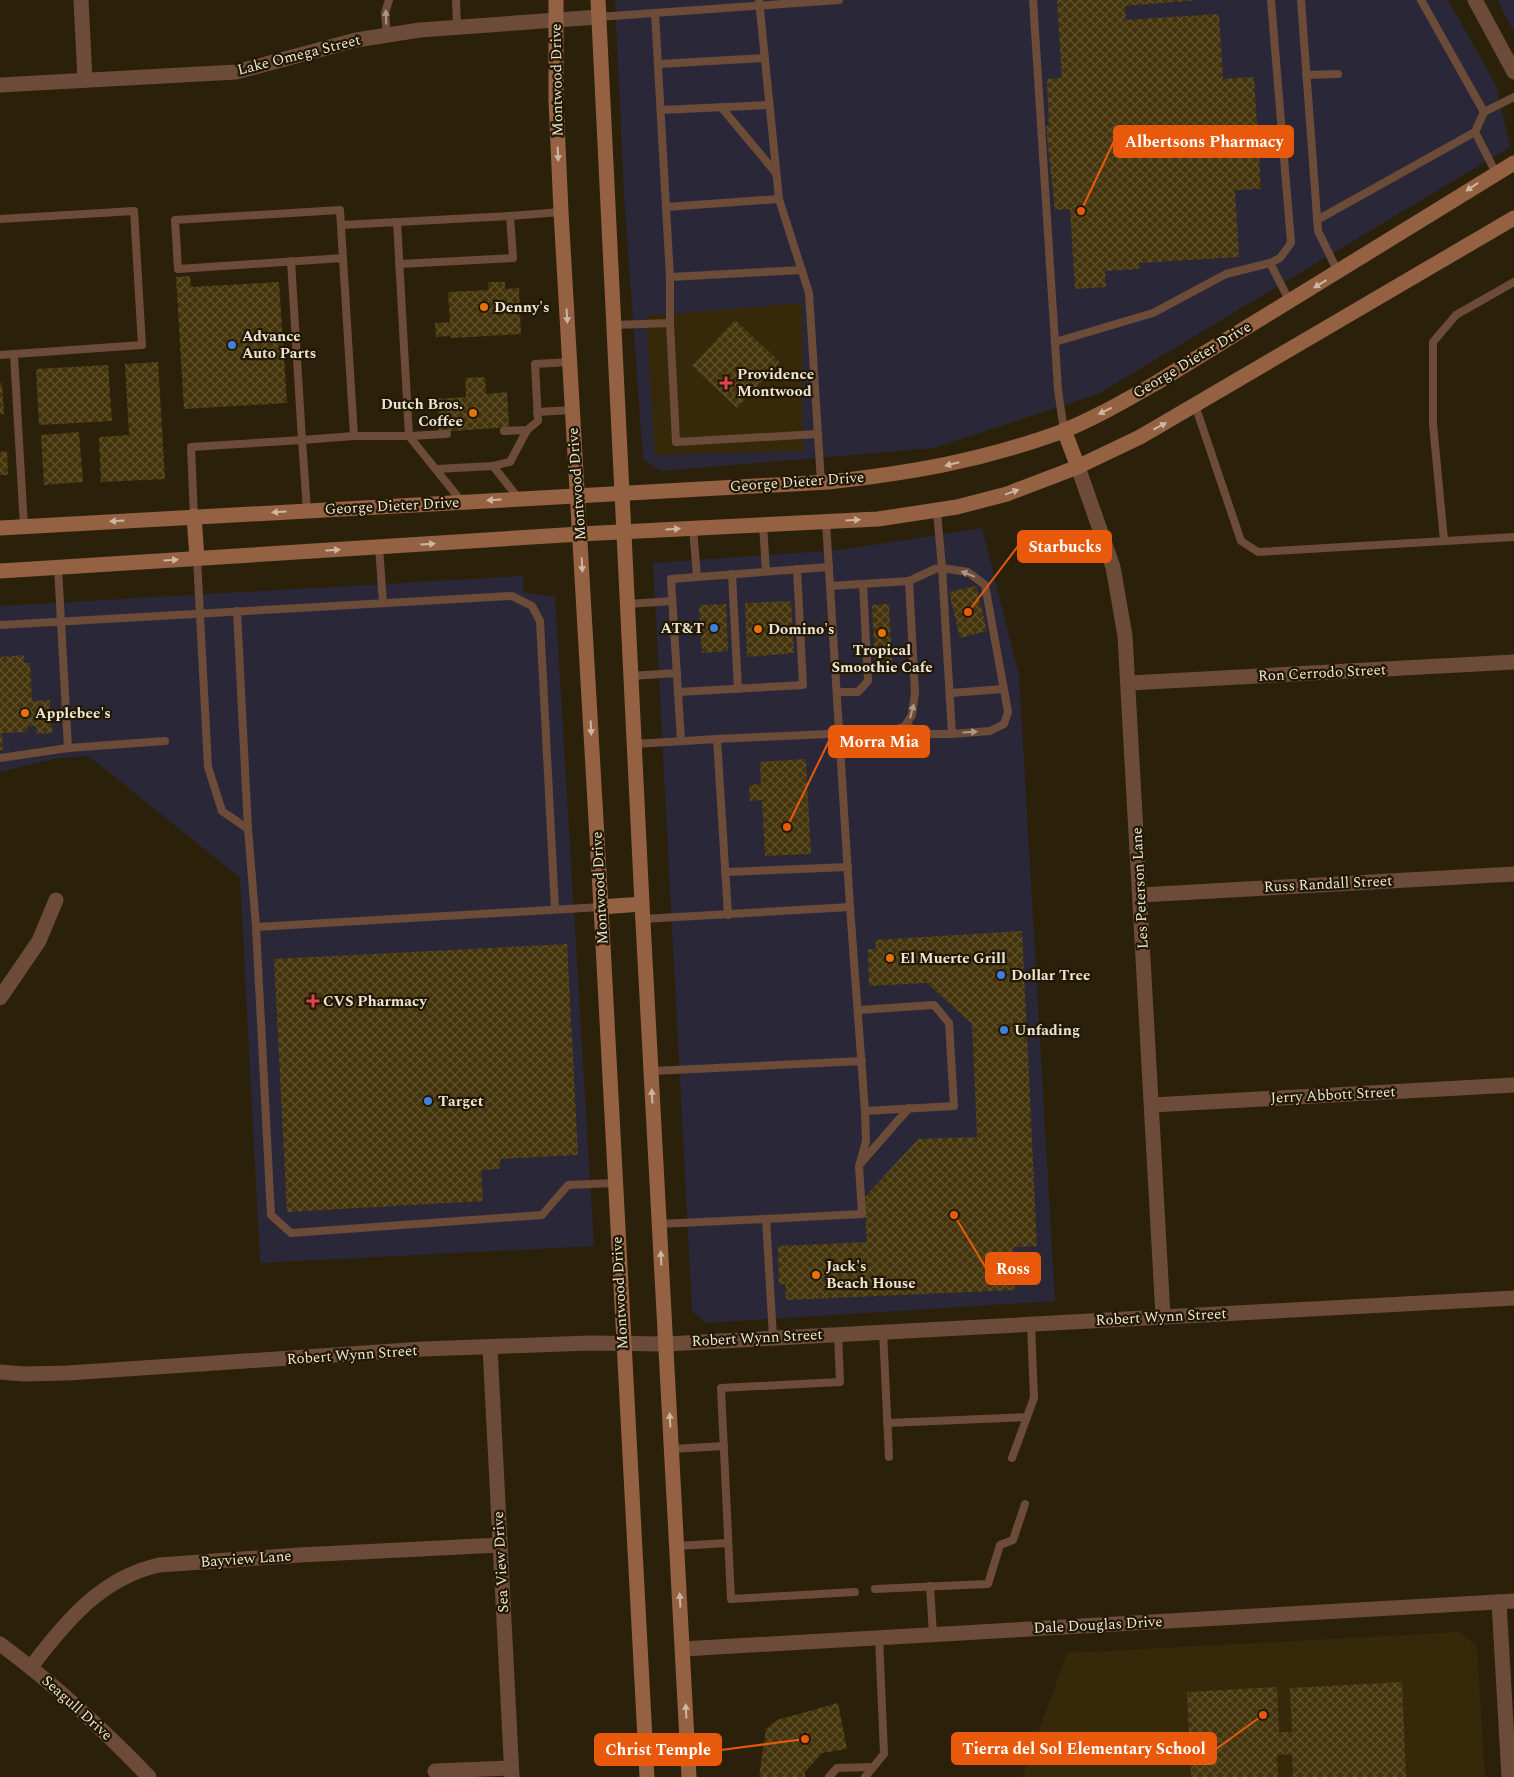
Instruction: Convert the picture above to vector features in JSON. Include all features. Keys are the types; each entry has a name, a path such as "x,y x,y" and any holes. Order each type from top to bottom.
{"main road":[{"name":"Montwood Drive","path":"556,0 556,100 561,212 601,907 647,1777"},
{"path":"598,0 642,904 689,1777"},
{"name":"George Dieter Drive","path":"0,528 821,482 876,477 946,466 1013,448 1064,430 1156,383 1514,163"},
{"path":"0,571 580,534 878,519 937,511 1007,494 1078,467 1140,437 1514,218"},
{"path":"1064,430 1078,467"},
{"path":"194,516 197,558"},
{"path":"601,907 642,904"}],"street":[{"path":"81,0 85,80"},
{"path":"1475,0 1514,72"},
{"name":"Lake Omega Street","path":"0,85 200,76 236,72 356,40 387,35 457,26 598,17"},
{"name":"Les Peterson Lane","path":"1078,467 1113,568 1121,604 1130,683 1164,1316"},
{"name":"Ron Cerrodo Street","path":"1130,683 1514,662"},
{"name":"Russ Randall Street","path":"1141,895 1514,874"},
{"path":"0,998 39,941 56,900"},
{"name":"Jerry Abbott Street","path":"1152,1105 1514,1084"},
{"name":"Robert Wynn Street","path":"0,1372 24,1374 68,1373 490,1347 623,1342 666,1344 1514,1298"},
{"name":"Sea View Drive","path":"490,1347 511,1772"},
{"name":"Bayview Lane","path":"31,1667 62,1626 84,1605 127,1575 146,1568 159,1565 300,1555 500,1545"},
{"path":"1507,1601 1509,1777"},
{"name":"Dale Douglas Drive","path":"682,1648 1507,1601"},
{"name":"Seagull Drive","path":"0,1644 31,1667 108,1735 149,1777"},
{"path":"435,1771 511,1772"}],"lane":[{"path":"387,35 385,13 389,0"},
{"path":"456,0 457,26"},
{"path":"598,17 759,3 839,0"},
{"path":"1033,0 1058,390 1064,430"},
{"path":"1055,342 1153,313 1226,274 1270,263 1280,258 1291,243 1271,0"},
{"path":"1301,0 1318,231 1338,272"},
{"path":"1421,0 1484,112"},
{"path":"759,3 779,199 809,293 821,482"},
{"path":"655,13 670,276 670,323 676,442 818,434"},
{"path":"658,64 765,58"},
{"path":"1306,75 1338,74"},
{"path":"1317,220 1474,132 1484,112 1514,97"},
{"path":"661,110 769,104"},
{"path":"721,107 776,173"},
{"path":"1474,132 1496,173"},
{"path":"666,207 779,199"},
{"path":"343,258 178,269 175,220 340,210 341,225 354,436"},
{"path":"0,220 134,211 142,345 0,355"},
{"path":"341,225 561,212"},
{"path":"399,264 513,258 510,216"},
{"path":"397,222 409,436 462,502"},
{"path":"291,261 307,510"},
{"path":"1270,263 1290,302"},
{"path":"670,276 802,270"},
{"path":"1444,540 1433,424 1433,342 1456,315 1514,282"},
{"path":"614,325 670,323"},
{"path":"14,354 24,527"},
{"path":"436,468 493,466 510,462 527,430 538,421 534,364 570,362"},
{"path":"1195,405 1241,541 1258,552 1514,537"},
{"path":"537,412 573,410"},
{"path":"504,431 527,430"},
{"path":"194,516 191,447 354,436 447,434"},
{"path":"493,466 518,499"},
{"path":"937,511 952,734"},
{"path":"659,1224 862,1214 859,1166 866,1141 865,1111 826,522"},
{"path":"763,525 766,571"},
{"path":"693,528 697,577"},
{"path":"379,547 383,603"},
{"path":"197,558 208,767 222,811 248,829"},
{"path":"681,741 671,578 829,566"},
{"path":"58,568 68,748"},
{"path":"635,744 893,730 905,726 928,734 952,734 990,731 1004,724 1008,712 985,585 968,572 942,568 935,569 909,581 830,586"},
{"path":"678,692 803,685 797,569"},
{"path":"732,574 738,689"},
{"path":"905,726 912,715 916,692 909,581"},
{"path":"837,692 858,692 868,681 863,584"},
{"path":"0,625 512,596 532,606 540,621 555,910"},
{"path":"628,604 672,601"},
{"path":"237,611 271,1215 291,1233 542,1215 568,1185 615,1183"},
{"path":"631,676 677,673"},
{"path":"950,693 1004,689"},
{"path":"717,739 728,914"},
{"path":"0,758 68,748 166,741"},
{"path":"725,872 848,867"},
{"path":"256,927 601,907"},
{"path":"643,920 850,907"},
{"path":"859,1010 934,1005 949,1022 954,1106 865,1111"},
{"path":"651,1071 862,1061"},
{"path":"859,1166 909,1108"},
{"path":"766,1219 773,1337"},
{"path":"1012,1458 1034,1398 1031,1324"},
{"path":"883,1331 889,1457"},
{"path":"838,1334 840,1382 720,1388 731,1599 856,1592"},
{"path":"887,1424 1027,1417"},
{"path":"672,1449 724,1446"},
{"path":"875,1589 988,1584 1000,1545 1013,1540 1025,1504"},
{"path":"677,1546 728,1543"},
{"path":"930,1586 933,1634"},
{"path":"865,1777 884,1754 879,1637"},
{"path":"829,1777 837,1768 874,1767"}],"shaded area":[{"path":"615,0 1448,0 1496,85 1510,147 1098,394 934,448 660,471 643,459 624,195"},
{"path":"1497,0 1514,0 1514,32"},
{"name":"Providence Montwood","path":"802,303 803,451 655,455 646,316"},
{"path":"982,528 1019,675 1055,1301 706,1323 692,1311 653,563 840,550"},
{"path":"523,576 524,593 555,596 594,1246 260,1263 240,878 89,756 58,758 0,772 0,606"},
{"path":"1460,1632 1477,1646 1485,1777 1022,1777 1067,1653"}],"building":[{"path":"1057,0 1200,0 1125,6 1126,20 1219,14 1223,79 1254,77 1261,189 1235,190 1239,257 1139,263 1139,269 1105,271 1106,287 1075,289 1070,209 1055,210 1046,126 1049,126 1047,79 1062,78"},
{"name":"Advance Auto Parts","path":"190,276 191,287 279,282 287,403 184,409 176,277"},
{"name":"Denny's","path":"488,282 505,282 505,289 519,288 521,334 451,338 450,336 436,337 435,323 450,322 448,292 489,290"},
{"path":"735,320 780,362 737,408 692,366"},
{"path":"158,362 165,479 101,482 99,437 129,435 125,364"},
{"path":"108,365 112,421 39,425 36,369"},
{"name":"Dutch Bros. Coffee","path":"485,377 486,394 507,392 509,427 439,432 438,399 466,397 465,378"},
{"path":"0,383 2,383 4,414 0,414"},
{"path":"79,432 83,482 44,485 41,435"},
{"path":"7,451 8,475 0,475 0,452"},
{"path":"976,586 987,631 960,638 949,592"},
{"path":"791,601 794,653 747,657 745,603"},
{"name":"AT&T","path":"726,604 728,651 702,653 699,605"},
{"name":"Tropical Smoothie Cafe","path":"889,604 892,661 875,663 872,605"},
{"name":"Applebee's","path":"24,655 24,663 30,663 32,701 50,700 52,733 37,734 36,726 27,726 28,732 2,733 3,750 0,750 0,657"},
{"path":"806,759 811,854 765,856 762,800 750,801 749,785 761,784 760,762"},
{"path":"1022,931 1037,1246 1013,1247 1015,1290 786,1300 785,1284 779,1284 778,1246 867,1242 864,1198 918,1139 977,1137 972,1024 927,983 869,986 868,949 876,949 875,940"},
{"name":"Target","path":"567,944 578,1155 500,1159 500,1169 481,1170 483,1201 287,1212 274,959"},
{"path":"1402,1682 1406,1777 1293,1777 1292,1754 1277,1755 1278,1777 1191,1777 1187,1692 1277,1687 1279,1732 1292,1732 1290,1688"},
{"path":"838,1703 847,1749 822,1753 805,1772 805,1777 759,1777 766,1729 777,1720"}],"place":[{"name":"Albertsons Pharmacy","path":"1081,211"},
{"name":"Denny's","path":"484,307"},
{"name":"Advance Auto Parts","path":"232,345"},
{"name":"Providence Montwood","path":"726,383"},
{"name":"Dutch Bros. Coffee","path":"473,413"},
{"name":"Starbucks","path":"968,612"},
{"name":"AT&T","path":"714,628"},
{"name":"Domino's","path":"758,629"},
{"name":"Tropical Smoothie Cafe","path":"882,633"},
{"name":"Applebee's","path":"25,713"},
{"name":"Morra Mia","path":"787,827"},
{"name":"El Muerte Grill","path":"890,958"},
{"name":"Dollar Tree","path":"1001,975"},
{"name":"CVS Pharmacy","path":"313,1001"},
{"name":"Unfading","path":"1004,1030"},
{"name":"Target","path":"428,1101"},
{"name":"Ross","path":"954,1215"},
{"name":"Jack's Beach House","path":"816,1275"},
{"name":"Tierra del Sol Elementary School","path":"1263,1715"},
{"name":"Christ Temple","path":"805,1739"}]}
